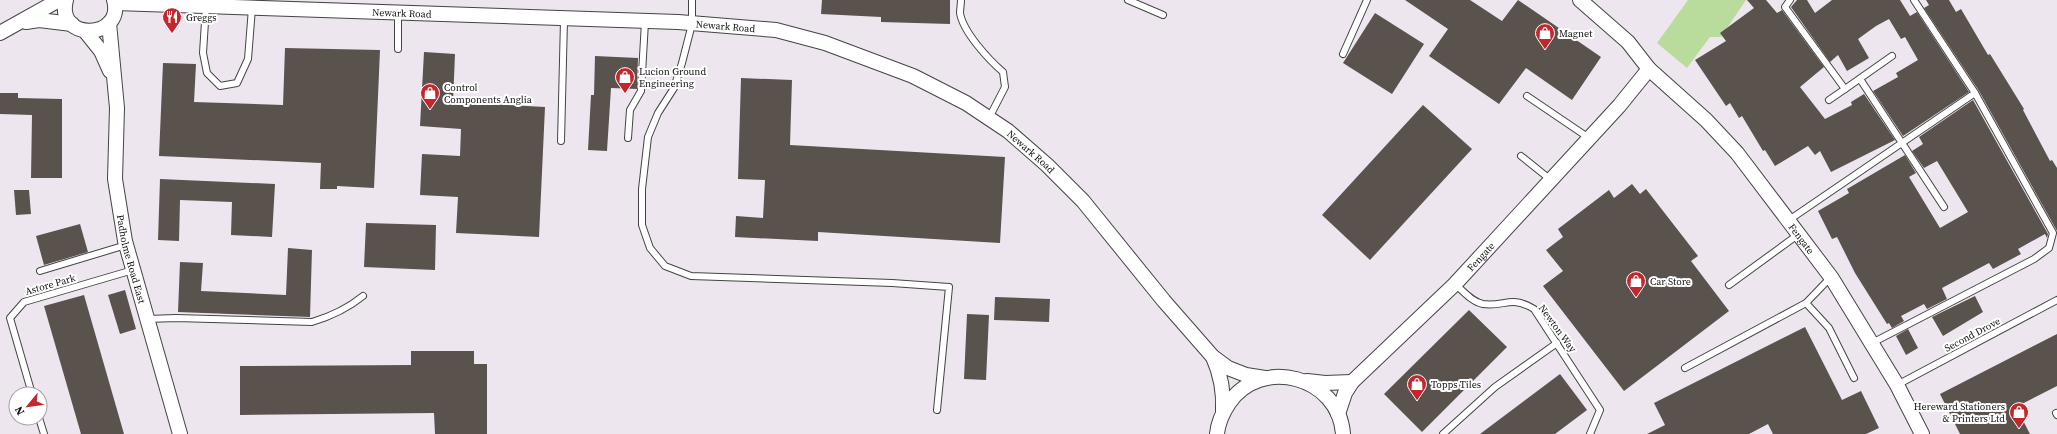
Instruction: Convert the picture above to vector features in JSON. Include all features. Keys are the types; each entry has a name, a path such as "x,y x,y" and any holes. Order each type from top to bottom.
{"street":[{"path":"0,33 59,0"},
{"path":"66,0 65,10 72,24"},
{"name":"Fengate","path":"1580,0 1628,42 1649,69 1706,120 1737,153 1831,277 1897,385 1922,434"},
{"name":"Padholme Road East","path":"114,1 113,16 109,23 117,108 116,180 126,245 180,434"},
{"name":"Newark Road","path":"114,1 398,14 692,24 776,30 825,43 913,76 966,103 1008,131 1047,165 1083,201 1213,357 1234,370 1246,375 1265,378"},
{"path":"20,23 39,20 72,24"},
{"path":"85,31 98,30 109,23"},
{"name":"Padholme Road East","path":"72,24 85,31 101,52 114,79"},
{"name":"Fengate","path":"1338,414 1345,393 1352,382 1455,284 1619,106 1649,69"},
{"name":"Newark Road","path":"1213,357 1220,374 1224,392 1223,411"},
{"path":"1217,434 1223,411 1234,396 1243,388 1265,378 1278,376 1324,383 1352,382"},
{"path":"1303,380 1317,388 1330,400 1338,414 1343,434"}],"lane":[{"path":"692,0 692,24 674,88 658,113 648,137 642,189 642,225 650,248 665,266 691,276 892,283 949,288 937,410"},
{"path":"961,0 960,14 970,35 987,58 1003,72 1005,87 989,118"},
{"path":"1128,0 1163,15"},
{"path":"1343,54 1368,0"},
{"path":"1790,0 1785,7 1845,89"},
{"path":"1872,343 2034,259 2049,248 2053,233 1975,93 1914,0"},
{"path":"206,6 203,53 207,74 220,86 237,82 248,59 252,8"},
{"path":"398,14 398,49"},
{"path":"561,141 564,20"},
{"path":"628,138 630,110 641,91 646,22"},
{"path":"1829,100 1892,56"},
{"path":"1860,79 1944,207"},
{"path":"1789,220 1975,93"},
{"path":"1527,96 1590,138"},
{"path":"1521,156 1551,180"},
{"path":"1728,285 1799,234"},
{"path":"40,271 126,245"},
{"name":"Astore Park","path":"30,386 10,318 24,302 133,270"},
{"path":"1685,368 1806,303 1831,277"},
{"name":"Newton Way","path":"1455,284 1470,298 1482,304 1522,302 1534,309 1558,343 1600,410 1590,434"},
{"path":"147,319 183,318 312,322 330,317 348,308 363,296"},
{"name":"Second Drove","path":"1897,385 2057,300"},
{"path":"1806,303 1829,328 1854,378"},
{"path":"1443,434 1495,387 1558,343"}],"shaded area":[{"path":"0,0 2057,0 2057,434 0,434"}],"green space":[{"path":"1688,0 1746,0 1721,37 1710,37 1687,68 1657,43"}],"building":[{"path":"822,0 950,0 950,24 881,22 881,17 821,14"},
{"path":"1405,0 1470,0 1502,21 1518,0 1601,57 1572,100 1526,68 1499,104 1429,56 1448,29"},
{"path":"1747,0 1766,0 1777,13 1782,10 1824,67 1800,87 1825,119 1852,105 1851,102 1864,94 1895,140 1831,172 1820,151 1815,155 1808,146 1775,166 1765,150 1763,151 1742,116 1739,118 1730,103 1726,106 1695,60 1726,41 1720,33 1754,8"},
{"path":"1797,0 1807,0 1815,13 1832,0 1900,0 1910,16 1917,12 1969,92 1903,136 1873,91 1898,77 1896,73 1918,60 1905,37 1901,39 1889,19 1876,26 1858,39 1869,58 1847,71 1838,55 1830,62 1791,7"},
{"path":"1926,0 1949,0 1956,12 1961,9 1988,55 1990,54 2024,109 2023,110 2050,161 2052,160 2057,168 2057,231 1979,91 1924,8 1929,5"},
{"path":"1375,13 1424,44 1392,94 1343,63"},
{"path":"285,48 380,50 374,188 337,186 337,189 320,189 321,163 159,156 163,63 196,64 194,102 283,105"},
{"path":"424,52 455,54 453,102 545,107 539,237 456,233 458,197 420,195 422,154 460,156 461,129 420,126"},
{"path":"595,56 638,58 637,89 611,88 607,151 588,150 591,95 594,95"},
{"path":"741,78 792,80 790,145 1005,157 1000,243 818,232 818,241 735,237 736,216 763,218 765,180 738,179"},
{"path":"0,93 18,93 18,98 62,99 62,178 31,178 32,115 0,114"},
{"path":"1973,100 2048,234 2047,238 2045,234 2018,249 2021,254 1993,269 1989,263 1942,288 1947,299 1927,309 1924,304 1901,316 1904,321 1892,328 1889,323 1887,324 1855,273 1837,237 1832,239 1818,211 1849,193 1847,189 1905,155 1916,173 1909,177 1940,228 1968,212 1937,161 1924,168 1912,151 1923,144 1919,137"},
{"path":"1423,105 1472,149 1370,260 1322,215"},
{"path":"160,179 275,184 272,237 231,235 232,202 180,200 179,241 158,240"},
{"name":"Car Store","path":"1632,184 1640,194 1646,189 1698,256 1691,261 1729,311 1624,391 1543,286 1563,271 1546,250 1563,237 1558,229 1609,190 1614,198"},
{"path":"14,190 29,190 31,214 16,215"},
{"path":"366,223 436,225 435,270 364,267"},
{"path":"80,224 88,252 44,265 36,236"},
{"path":"288,248 312,250 310,317 178,312 180,262 203,263 201,291 286,295"},
{"path":"125,290 136,329 120,334 108,295"},
{"path":"84,295 124,434 81,434 44,306"},
{"path":"1975,296 1983,312 1943,336 1932,317"},
{"path":"995,297 1050,299 1049,322 994,320"},
{"path":"1469,310 1507,347 1422,432 1384,394"},
{"path":"967,314 989,315 986,380 964,379"},
{"path":"1805,327 1842,400 1861,391 1879,428 1866,434 1773,434 1768,424 1749,434 1647,434 1665,425 1654,403"},
{"path":"1908,329 1918,348 1906,355 1896,336"},
{"path":"2057,334 2057,386 2016,407 2030,434 1960,434 1940,394"},
{"path":"411,351 474,351 474,364 487,364 487,434 435,434 434,413 240,415 240,366 411,365"},
{"path":"1560,374 1587,410 1555,434 1480,434"}],"place":[{"name":"Greggs","path":"172,34"},
{"name":"Magnet","path":"1545,50"},
{"name":"Lucion Ground Engineering","path":"625,94"},
{"name":"Control Components Anglia","path":"430,110"},
{"name":"Car Store","path":"1636,298"},
{"name":"Topps Tiles","path":"1417,401"},
{"name":"Hereward Stationers & Printers Ltd","path":"2019,429"}]}
